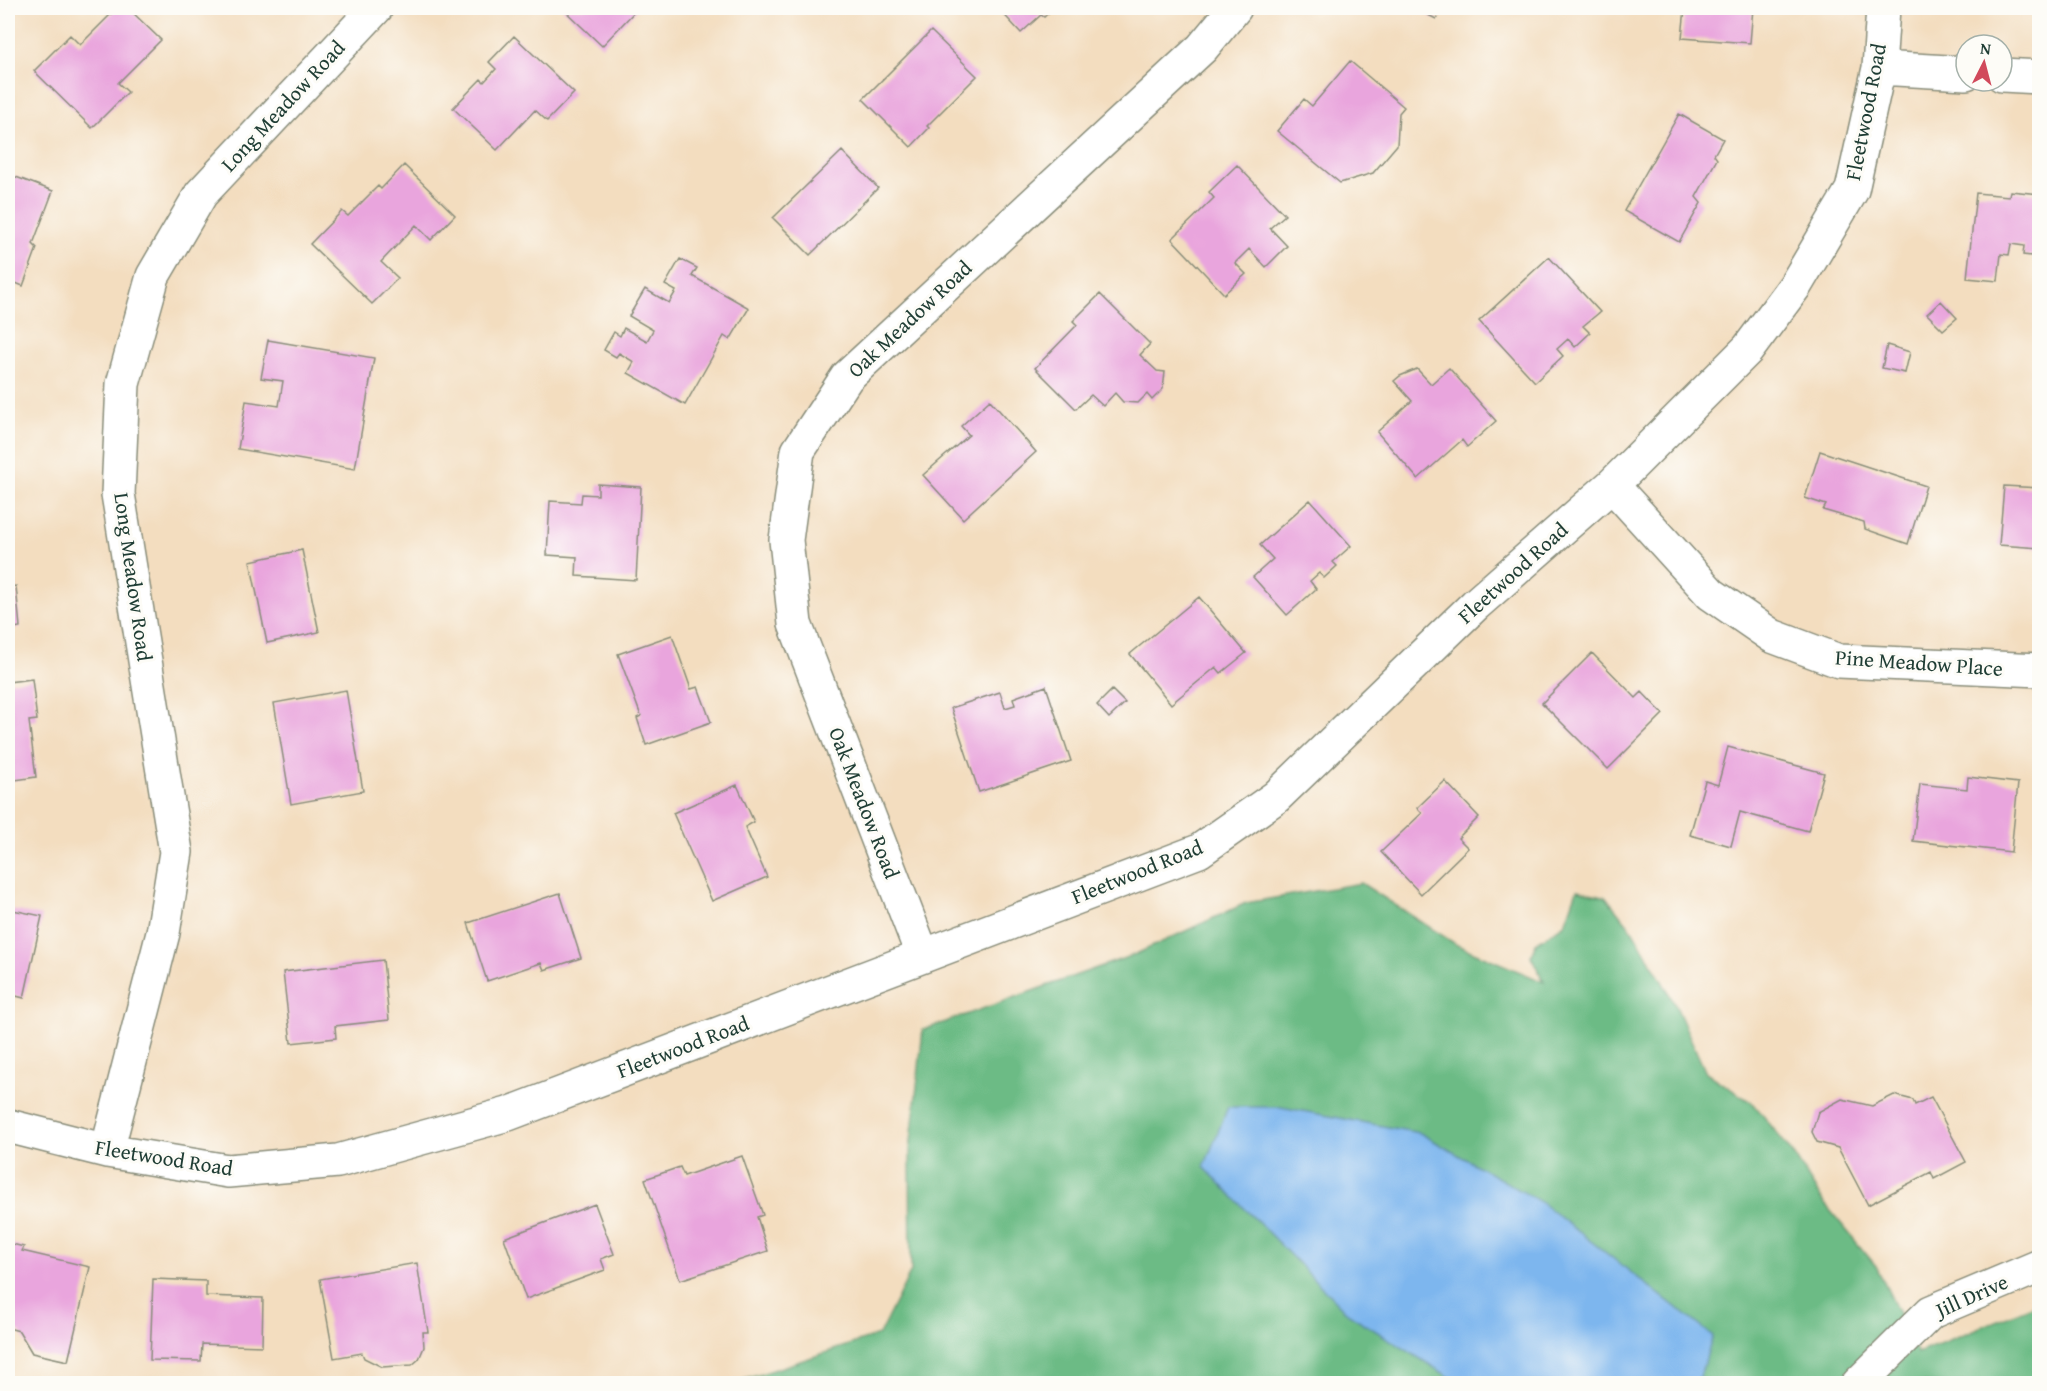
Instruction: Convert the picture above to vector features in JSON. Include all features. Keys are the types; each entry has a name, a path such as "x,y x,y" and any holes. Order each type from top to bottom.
{"street":[{"name":"Long Meadow Road","path":"107,1151 163,933 176,852 118,494 123,384 153,276 201,194 376,8"},
{"name":"Oak Meadow Road","path":"922,954 795,624 786,540 798,452 847,377 1202,48 1235,8"},
{"name":"Fleetwood Road","path":"8,1126 107,1151 228,1171 338,1161 508,1114 922,954 1199,851 1276,797 1475,605 1612,485 1748,349 1795,286 1852,190 1879,68 1883,8"},
{"path":"1879,68 1954,72"},
{"path":"2014,76 2040,77"},
{"name":"Pine Meadow Place","path":"1612,485 1711,594 1772,636 1839,661 2040,670"},
{"name":"Jill Drive","path":"1858,1383 1931,1312 2040,1266"}],"green space":[{"path":"1361,883 1457,945 1544,982 1531,956 1536,943 1565,924 1577,890 1606,897 1633,931 1675,1004 1706,1073 1754,1104 1794,1155 1824,1203 1876,1266 1918,1353 2039,1303 2039,1383 731,1384 879,1335 911,1271 910,1151 923,1030 1136,954 1246,903"}],"water":[{"path":"1228,1107 1281,1107 1420,1133 1539,1201 1713,1336 1698,1383 1459,1383 1347,1313 1204,1167"}],"building":[{"path":"117,8 128,8 161,40 118,83 128,92 92,128 34,71 70,35 80,45"},
{"path":"562,8 638,8 602,46"},
{"path":"998,8 1054,8 1044,17 1041,15 1021,33"},
{"path":"1414,8 1442,8 1436,19"},
{"path":"1685,8 1753,8 1750,43 1682,38"},
{"path":"931,31 977,76 927,126 929,128 911,147 863,99"},
{"path":"514,36 574,93 547,121 535,110 497,150 453,108 481,79 484,82 496,69 489,62"},
{"path":"1350,61 1404,107 1399,113 1397,145 1373,173 1340,183 1277,131 1304,99 1312,106"},
{"path":"1679,114 1723,139 1714,155 1717,159 1696,197 1701,203 1679,242 1624,211"},
{"path":"842,151 878,188 810,255 773,218"},
{"path":"404,165 455,215 431,240 416,225 381,262 398,278 372,304 310,244 342,211 348,216 378,186 381,189"},
{"path":"1237,165 1285,215 1270,228 1287,246 1266,267 1249,249 1235,263 1246,274 1224,294 1172,239 1214,198 1209,192"},
{"path":"8,174 53,191 33,244 37,248 23,286 8,280"},
{"path":"2010,191 2040,194 2040,257 2023,255 2024,246 2011,244 2009,255 2001,254 1998,281 1967,278 1976,193 2009,196"},
{"path":"1549,257 1600,312 1583,326 1590,333 1575,347 1568,339 1557,349 1563,356 1535,382 1479,321"},
{"path":"680,259 697,268 692,276 749,308 730,340 724,336 685,405 628,373 634,362 619,353 616,357 604,350 614,332 620,336 624,328 647,341 653,330 629,316 645,289 669,303 676,291 665,285"},
{"path":"1100,294 1150,344 1140,355 1157,371 1165,372 1163,389 1152,400 1147,394 1138,403 1123,402 1115,393 1103,406 1091,395 1076,409 1035,368 1077,325 1073,321"},
{"path":"1941,301 1957,318 1943,330 1927,314"},
{"path":"268,340 374,358 355,469 238,449 246,401 279,406 283,381 261,378"},
{"path":"1887,345 1910,352 1905,373 1882,368"},
{"path":"1449,368 1496,421 1467,447 1462,440 1418,479 1377,432 1412,401 1394,381 1417,369 1431,384"},
{"path":"990,400 1036,452 963,519 923,475 969,435 961,426"},
{"path":"1820,451 1926,486 1908,544 1865,529 1864,522 1823,510 1826,505 1805,498"},
{"path":"598,484 641,487 636,580 576,576 577,557 547,555 550,501 581,503 582,494 598,495"},
{"path":"2004,486 2040,488 2040,548 1999,545"},
{"path":"1310,500 1351,546 1333,562 1337,566 1324,578 1319,573 1310,581 1316,589 1287,615 1253,577 1273,559 1260,545"},
{"path":"302,550 319,632 267,643 250,561"},
{"path":"16,586 20,627 8,629 8,587"},
{"path":"1199,597 1246,653 1221,673 1216,667 1171,704 1130,654"},
{"path":"672,635 691,689 698,687 711,722 646,745 637,718 641,716 618,654"},
{"path":"1592,653 1636,698 1642,692 1663,714 1608,769 1542,703"},
{"path":"32,679 37,720 29,721 36,777 8,781 8,682"},
{"path":"1046,686 1071,761 979,792 951,708 1000,692 1005,708 1015,705 1013,698"},
{"path":"346,690 363,791 291,804 274,703"},
{"path":"1112,690 1125,703 1109,718 1097,705"},
{"path":"1728,747 1824,773 1808,831 1740,812 1731,846 1690,835 1705,781 1718,785"},
{"path":"1968,777 2018,783 2011,852 1913,841 1920,784 1967,789"},
{"path":"1445,781 1479,817 1458,838 1468,848 1421,894 1381,852 1422,813 1417,808"},
{"path":"737,785 754,822 745,827 767,877 712,901 673,813"},
{"path":"560,893 581,958 544,970 541,963 487,981 468,923"},
{"path":"8,909 42,916 24,998 8,994"},
{"path":"383,960 389,1020 335,1026 336,1038 291,1043 283,972"},
{"path":"1894,1095 1913,1100 1915,1105 1931,1097 1966,1162 1934,1179 1931,1172 1868,1205 1838,1148 1817,1142 1812,1132 1818,1112 1842,1099 1872,1106"},
{"path":"742,1156 763,1215 757,1217 768,1251 680,1280 645,1179 680,1167 684,1176"},
{"path":"595,1204 614,1254 601,1259 605,1270 526,1299 504,1238"},
{"path":"8,1243 24,1247 22,1251 90,1267 68,1361 32,1353 19,1331 8,1328"},
{"path":"417,1263 428,1332 423,1332 424,1347 419,1359 412,1365 382,1367 364,1358 362,1353 334,1358 320,1279"},
{"path":"153,1279 206,1281 206,1296 263,1298 262,1346 202,1344 201,1361 150,1360"}]}
